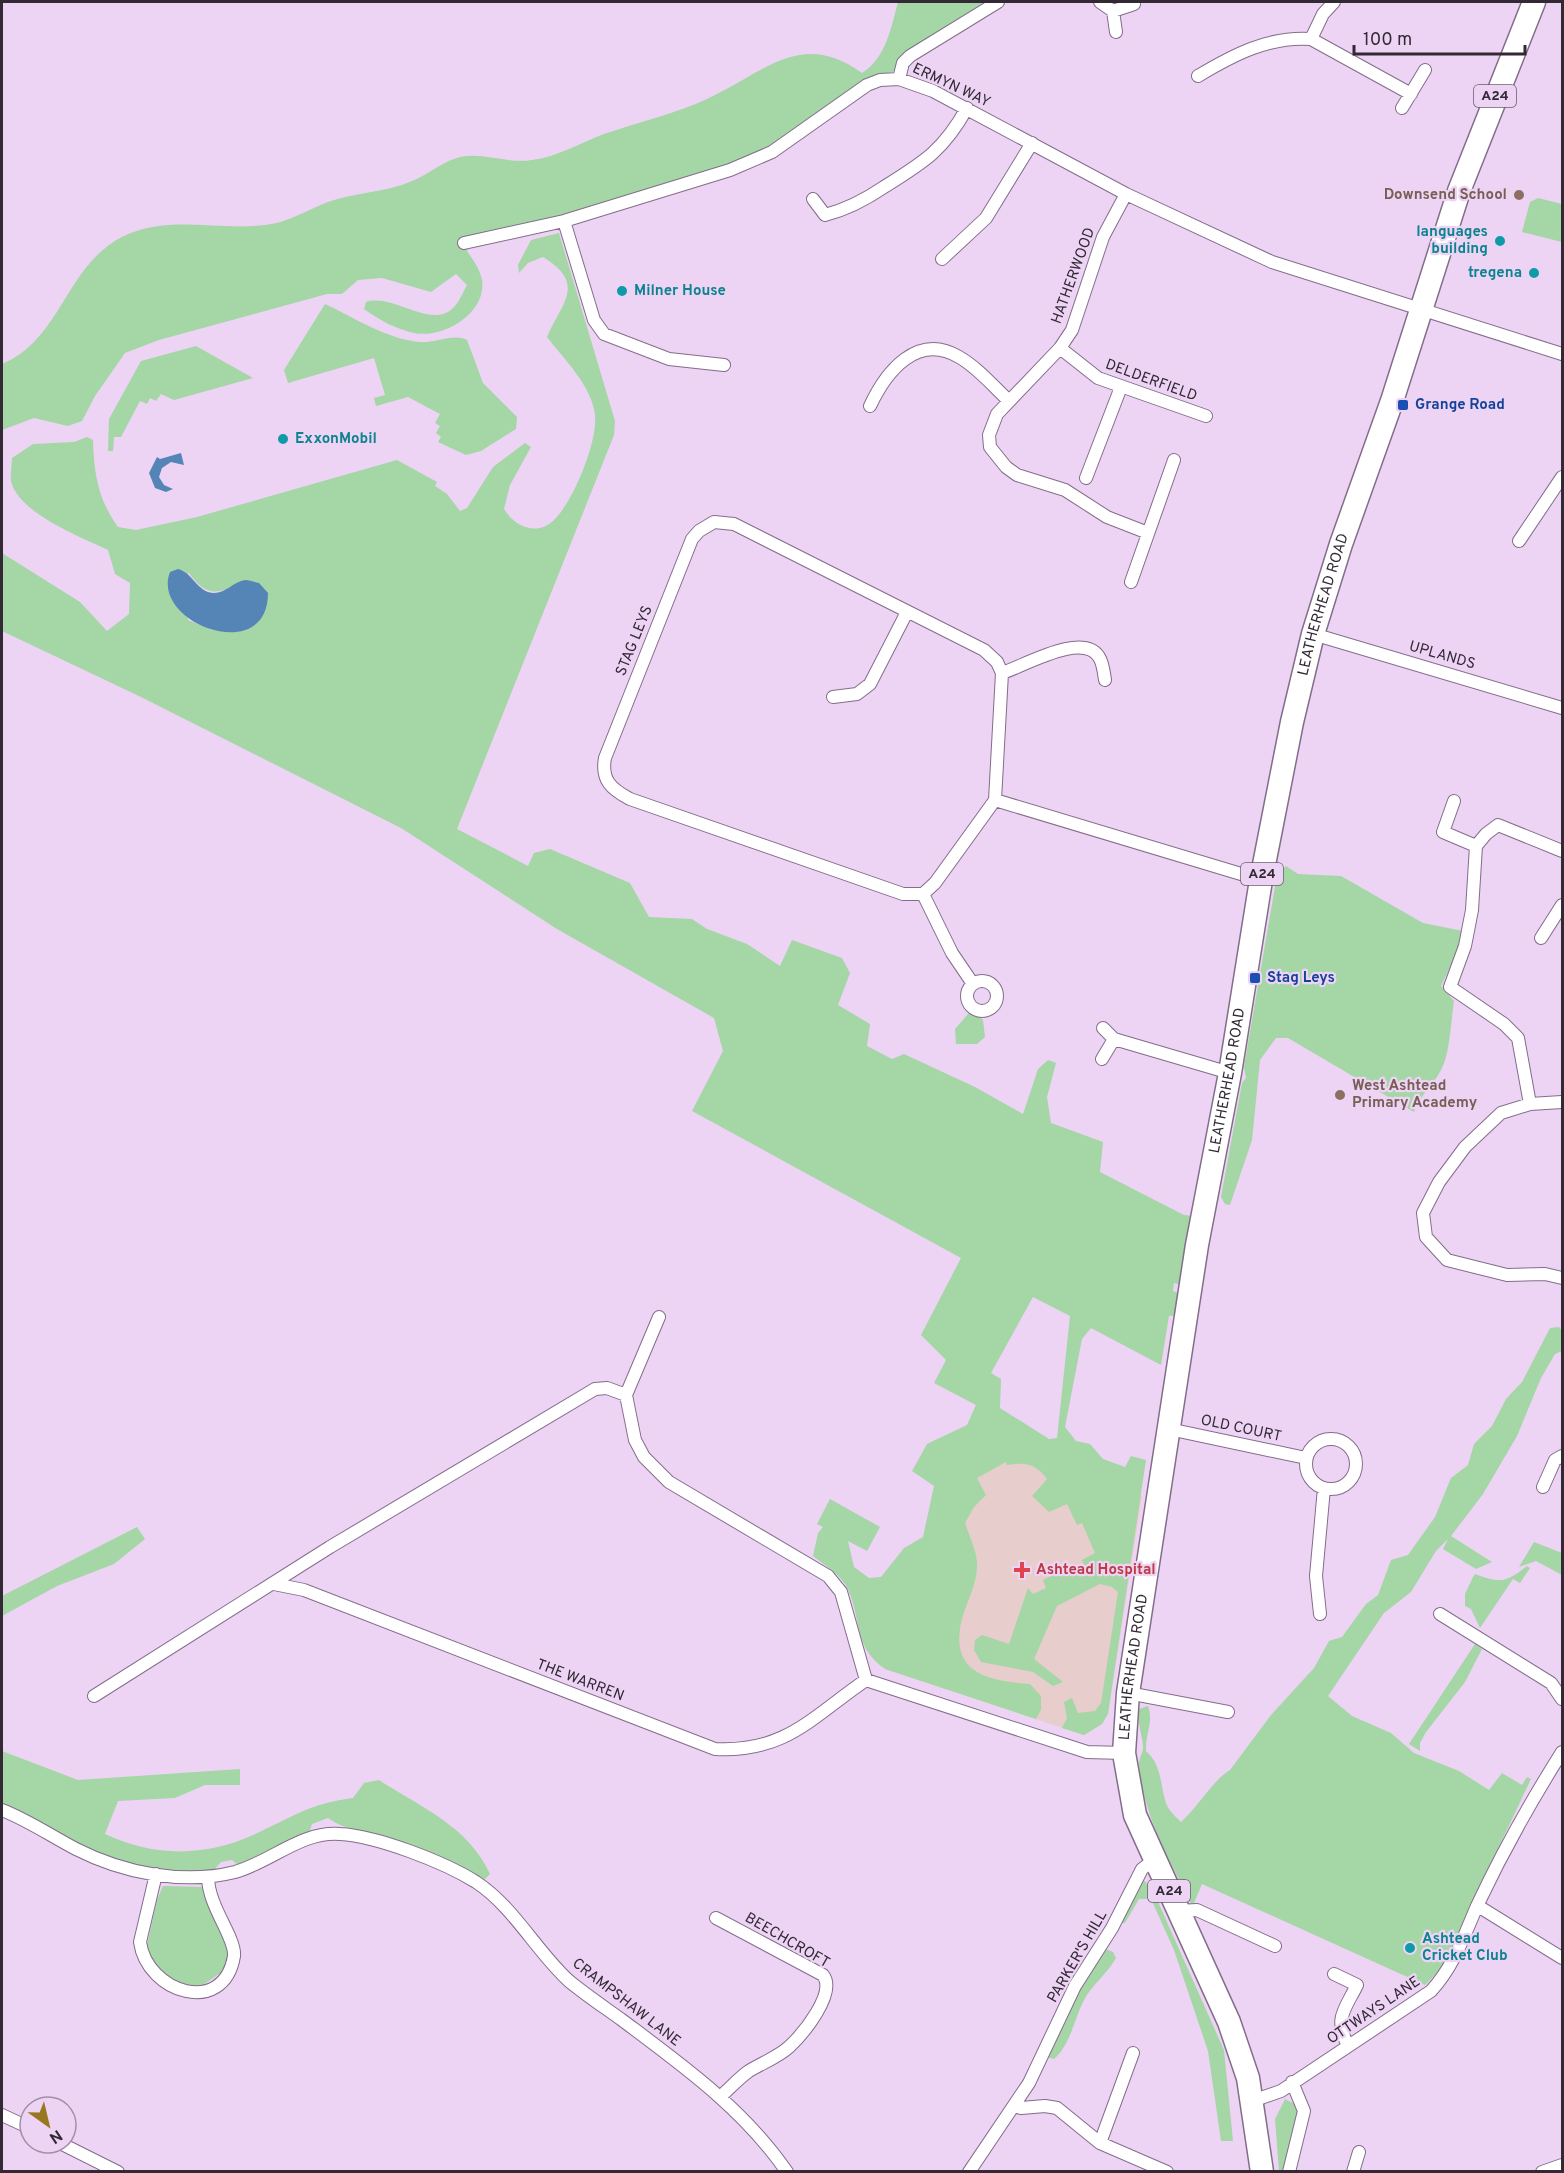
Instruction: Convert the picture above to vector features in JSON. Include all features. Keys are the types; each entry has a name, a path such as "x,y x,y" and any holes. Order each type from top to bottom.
{"highway":[{"name":"LEATHERHEAD ROAD","path":"1262,2172 1252,2101 1229,2022 1135,1815 1124,1753 1128,1693 1197,1245 1230,1073 1261,880 1292,722 1313,634 1338,551 1422,308 1464,175 1534,2"}],"street":[{"path":"899,79 903,63 910,56 998,2"},
{"path":"1100,2 1113,11 1116,32"},
{"path":"1311,39 1323,14 1334,2"},
{"path":"1113,11 1134,4"},
{"path":"1198,76 1262,45 1296,38 1311,39 1411,94"},
{"path":"1402,108 1425,70"},
{"name":"ERMYN WAY","path":"464,243 564,221 751,162 772,152 867,85 880,80 899,79 933,91 1126,194 1272,262 1422,308"},
{"path":"813,199 825,215 866,201 929,159 950,137 967,108"},
{"path":"942,259 986,218 1032,143"},
{"name":"HATHERWOOD","path":"1126,194 1103,237 1080,312 1060,348 1008,400 997,414 989,435 990,447 1006,467 1026,480 1065,490 1107,517 1148,533"},
{"path":"564,221 594,320 604,334 669,359 724,365"},
{"path":"1422,308 1563,354"},
{"name":"DELDERFIELD","path":"1060,348 1083,369 1121,387 1206,416"},
{"path":"870,406 883,380 896,364 922,351 937,350 958,356 1008,400"},
{"path":"1086,478 1121,387"},
{"path":"1131,582 1174,460"},
{"path":"1519,541 1563,477"},
{"name":"STAG LEYS","path":"923,894 903,894 630,799 605,780 603,770 605,758 692,539 707,525 714,522 734,524 984,650 997,662 1002,673"},
{"path":"833,697 857,694 870,684 907,612"},
{"name":"UPLANDS","path":"1313,634 1563,708"},
{"path":"973,984 952,953 923,894 935,883 994,800 1002,673 1076,646 1095,652 1100,659 1105,680"},
{"path":"994,800 1261,880"},
{"path":"1454,801 1443,832 1476,846"},
{"path":"1530,1104 1518,1038 1504,1024 1450,987 1465,946 1472,910 1476,846 1498,825 1563,851"},
{"path":"1541,938 1563,905"},
{"path":"1103,1028 1114,1039 1230,1073"},
{"path":"1102,1059 1114,1039"},
{"path":"1563,1102 1530,1104 1502,1113 1465,1147 1439,1182 1423,1213 1426,1237 1446,1260 1507,1275 1545,1274 1563,1278"},
{"path":"659,1317 626,1395 635,1440 655,1471 669,1482 828,1576 841,1592 866,1680 1087,1752 1124,1753"},
{"path":"94,1696 213,1619 274,1584 330,1546 595,1389 607,1388 626,1395"},
{"name":"OLD COURT","path":"1169,1430 1306,1458"},
{"path":"1324,1439 1337,1439 1349,1446 1356,1457 1355,1471 1349,1482 1337,1489 1324,1488 1313,1482 1309,1476 1306,1471 1306,1458 1312,1446 1324,1439"},
{"path":"1543,1487 1555,1460 1563,1456"},
{"path":"1320,1614 1316,1576 1324,1488"},
{"name":"THE WARREN","path":"274,1584 303,1590 715,1749 741,1750 764,1746 792,1733 866,1680"},
{"path":"1440,1614 1551,1683 1563,1699"},
{"path":"1128,1693 1228,1712"},
{"name":"OTTWAYS LANE","path":"1252,2101 1281,2091 1431,1991 1442,1979 1455,1960 1478,1906 1537,1791 1563,1752"},
{"name":"CRAMPSHAW LANE","path":"2,1810 98,1860 156,1874 208,1877 249,1868 297,1842 328,1834 363,1838 443,1866 485,1889 519,1922 569,1980 721,2096 772,2151 787,2172"},
{"name":"PARKER'S HILL","path":"969,2172 1029,2082 1075,1986 1118,1918 1142,1869 1154,1860"},
{"path":"156,1874 140,1942 141,1952 152,1972 165,1983 193,1993 203,1992 224,1978 234,1954 232,1941 212,1903 208,1877"},
{"path":"1478,1906 1563,1958"},
{"path":"1178,1911 1197,1910 1275,1946"},
{"name":"BEECHCROFT","path":"716,1918 823,1975 828,1987 825,1998 788,2048 747,2072 721,2096"},
{"path":"1334,1974 1357,1985 1340,2021 1340,2030 1348,2046"},
{"path":"1100,2143 1133,2053"},
{"path":"1289,2172 1304,2111 1292,2082"},
{"path":"1014,2106 1057,2108 1100,2143 1152,2169 1167,2172"},
{"path":"2,2115 18,2122"},
{"path":"78,2152 118,2172"},
{"path":"1353,2172 1359,2152"},
{"path":"1542,2172 1563,2165"}],"shaded area":[{"name":"Ashtead Hospital","path":"976,1404 1142,1496 1108,1714 1102,1724 1084,1735 885,1669"}],"green space":[{"path":"898,2 987,2 905,53 893,72 881,74 862,83 754,158 555,220 471,237 467,251 480,272 482,292 478,303 470,313 450,328 425,334 414,333 388,324 364,309 366,302 377,301 389,302 425,314 446,313 457,304 467,285 456,274 431,292 382,278 358,280 342,294 327,294 159,340 125,353 95,396 82,421 68,426 34,418 2,430 2,364 22,353 38,338 88,266 103,250 122,237 157,226 273,224 338,199 402,185 460,157 478,156 514,161 541,158 604,134 696,104 766,67 784,59 802,55 820,55 840,60 862,73 870,67 882,51"},
{"path":"1538,198 1562,204 1562,242 1522,232 1530,202"},
{"path":"559,233 615,421 614,435 457,829 528,866 534,853 550,849 630,883 649,917 692,919 707,929 747,944 780,966 792,940 842,958 850,973 838,1005 870,1024 867,1046 892,1059 904,1054 975,1087 1023,1114 1038,1069 1048,1060 1056,1063 1047,1097 1051,1123 1103,1142 1100,1172 1184,1215 1195,1216 1182,1285 1174,1283 1173,1291 1183,1295 1179,1315 1169,1316 1161,1365 1091,1328 1082,1339 1065,1427 1076,1441 1090,1444 1103,1459 1125,1467 1131,1456 1146,1460 1108,1714 1102,1724 1084,1735 1062,1728 1067,1718 1064,1702 1072,1698 1078,1713 1095,1711 1101,1703 1118,1592 1112,1587 1100,1584 1057,1606 1034,1659 1063,1682 1053,1686 1033,1672 981,1662 974,1650 975,1640 982,1635 1009,1644 1028,1588 1033,1594 1046,1588 1043,1580 1074,1564 1077,1568 1084,1565 1082,1560 1095,1553 1082,1523 1077,1525 1067,1504 1049,1512 1032,1496 1047,1479 1035,1467 1025,1464 1007,1465 1006,1462 977,1478 986,1495 974,1507 965,1523 975,1553 977,1571 960,1629 960,1645 963,1657 979,1673 1003,1681 1030,1684 1041,1696 1041,1710 1036,1719 885,1669 874,1660 862,1640 854,1607 845,1584 813,1556 818,1533 823,1527 817,1524 830,1499 880,1527 867,1551 848,1541 854,1567 869,1578 881,1577 904,1548 923,1537 934,1486 912,1471 927,1444 967,1425 976,1405 934,1383 946,1360 921,1335 961,1258 692,1111 723,1051 714,1018 557,929 401,828 141,697 2,631 2,553 80,602 107,631 129,614 130,583 115,574 108,550 52,523 25,503 16,493 11,481 12,458 33,444 74,442 87,437 93,440 98,486 111,517 118,527 136,530 197,517 397,460 437,482 435,486 447,494 460,511 467,508 493,467 525,443 531,447 510,485 504,509 514,520 526,527 540,528 554,520 569,500 583,470 593,440 595,415 593,404 583,383 547,337 567,294 568,285 564,276 543,257 528,263 519,273 518,265 531,240","holes":["188,572 201,586 213,591 227,589 244,580 212,630 188,620","1033,1297 1070,1316 1057,1438 1049,1439 1000,1408 1001,1379 991,1373"]},
{"path":"325,304 396,337 421,342 451,338 467,340 483,383 517,417 516,429 481,451 466,455 438,442 441,437 436,433 440,426 435,423 440,414 408,397 376,406 374,398 385,395 374,358 288,383 284,370"},
{"path":"196,346 253,378 174,400 161,394 156,401 150,398 147,404 140,401 121,437 114,437 113,451 108,451 109,419 141,361"},
{"path":"1286,866 1298,874 1341,876 1423,923 1463,931 1459,948 1441,986 1454,1001 1448,1046 1441,1070 1414,1112 1288,1038 1276,1038 1260,1060 1252,1140 1230,1205 1225,1204 1221,1197 1242,1083 1246,1078 1244,1067 1277,875"},
{"path":"969,1013 976,1013 983,1020 985,1037 977,1044 956,1044 955,1029"},
{"path":"1559,1327 1562,1331 1562,1351 1555,1354 1541,1378 1517,1436 1483,1494 1451,1536 1492,1562 1476,1569 1443,1549 1448,1539 1436,1551 1411,1592 1384,1613 1328,1696 1352,1716 1391,1733 1414,1753 1459,1771 1489,1790 1502,1773 1522,1785 1527,1777 1531,1779 1441,1969 1425,1985 1202,1884 1194,1903 1191,1904 1158,1836 1145,1800 1139,1764 1143,1748 1139,1709 1148,1706 1150,1723 1146,1751 1158,1769 1167,1806 1181,1822 1218,1780 1230,1770 1271,1715 1314,1668 1329,1641 1342,1637 1366,1604 1378,1595 1391,1560 1408,1555 1435,1517 1451,1478 1468,1465 1474,1444 1492,1426 1506,1399 1522,1382 1550,1328"},
{"path":"137,1527 145,1539 114,1564 57,1586 2,1616 2,1596"},
{"path":"1534,1542 1562,1553 1562,1575 1536,1561 1519,1567"},
{"path":"1527,1566 1530,1568 1520,1583 1513,1579 1480,1628 1471,1609 1465,1606 1465,1594 1475,1574 1503,1580"},
{"path":"1475,1644 1482,1649 1465,1682 1426,1732 1420,1743 1420,1751 1409,1744"},
{"path":"2,1751 78,1780 240,1769 240,1785 205,1785 175,1798 118,1801 105,1834 123,1842 160,1850 198,1850 235,1842 312,1808 353,1798 364,1783 379,1780 427,1809 457,1831 481,1857 490,1874 483,1881 411,1845 385,1836 349,1828 328,1818 312,1824 309,1833 265,1852 240,1867 232,1860 221,1862 213,1871 168,1871 133,1866 93,1853 2,1805"},
{"path":"1140,1881 1145,1881 1155,1895 1224,2050 1233,2141 1221,2141 1208,2051 1174,1950 1151,1899 1139,1899 1125,1923 1120,1923"},
{"path":"163,1886 203,1887 229,1950 223,1971 196,1990 169,1982 146,1950 157,1900"},
{"path":"1106,1949 1113,1952 1116,1958 1084,2000 1060,2053 1054,2059 1046,2057 1073,1998"},
{"path":"1285,2099 1295,2104 1300,2112 1285,2171 1279,2171 1275,2119"}],"water":[{"path":"181,453 184,465 171,462 162,468 159,477 164,485 173,489 166,492 155,488 149,473 157,457 160,459"},
{"path":"178,569 204,590 213,593 223,591 245,580 259,583 268,593 263,615 250,628 232,632 212,629 192,621 177,607 168,591 170,572"}],"place":[{"name":"Downsend School","path":"1519,195"},
{"name":"languages building","path":"1500,241"},
{"name":"tregena","path":"1534,273"},
{"name":"Milner House","path":"622,291"},
{"name":"Grange Road","path":"1403,405"},
{"name":"ExxonMobil","path":"283,439"},
{"name":"Stag Leys","path":"1255,978"},
{"name":"West Ashtead Primary Academy","path":"1340,1095"},
{"name":"Ashtead Hospital","path":"1022,1570"},
{"name":"Ashtead Cricket Club","path":"1410,1948"}]}
